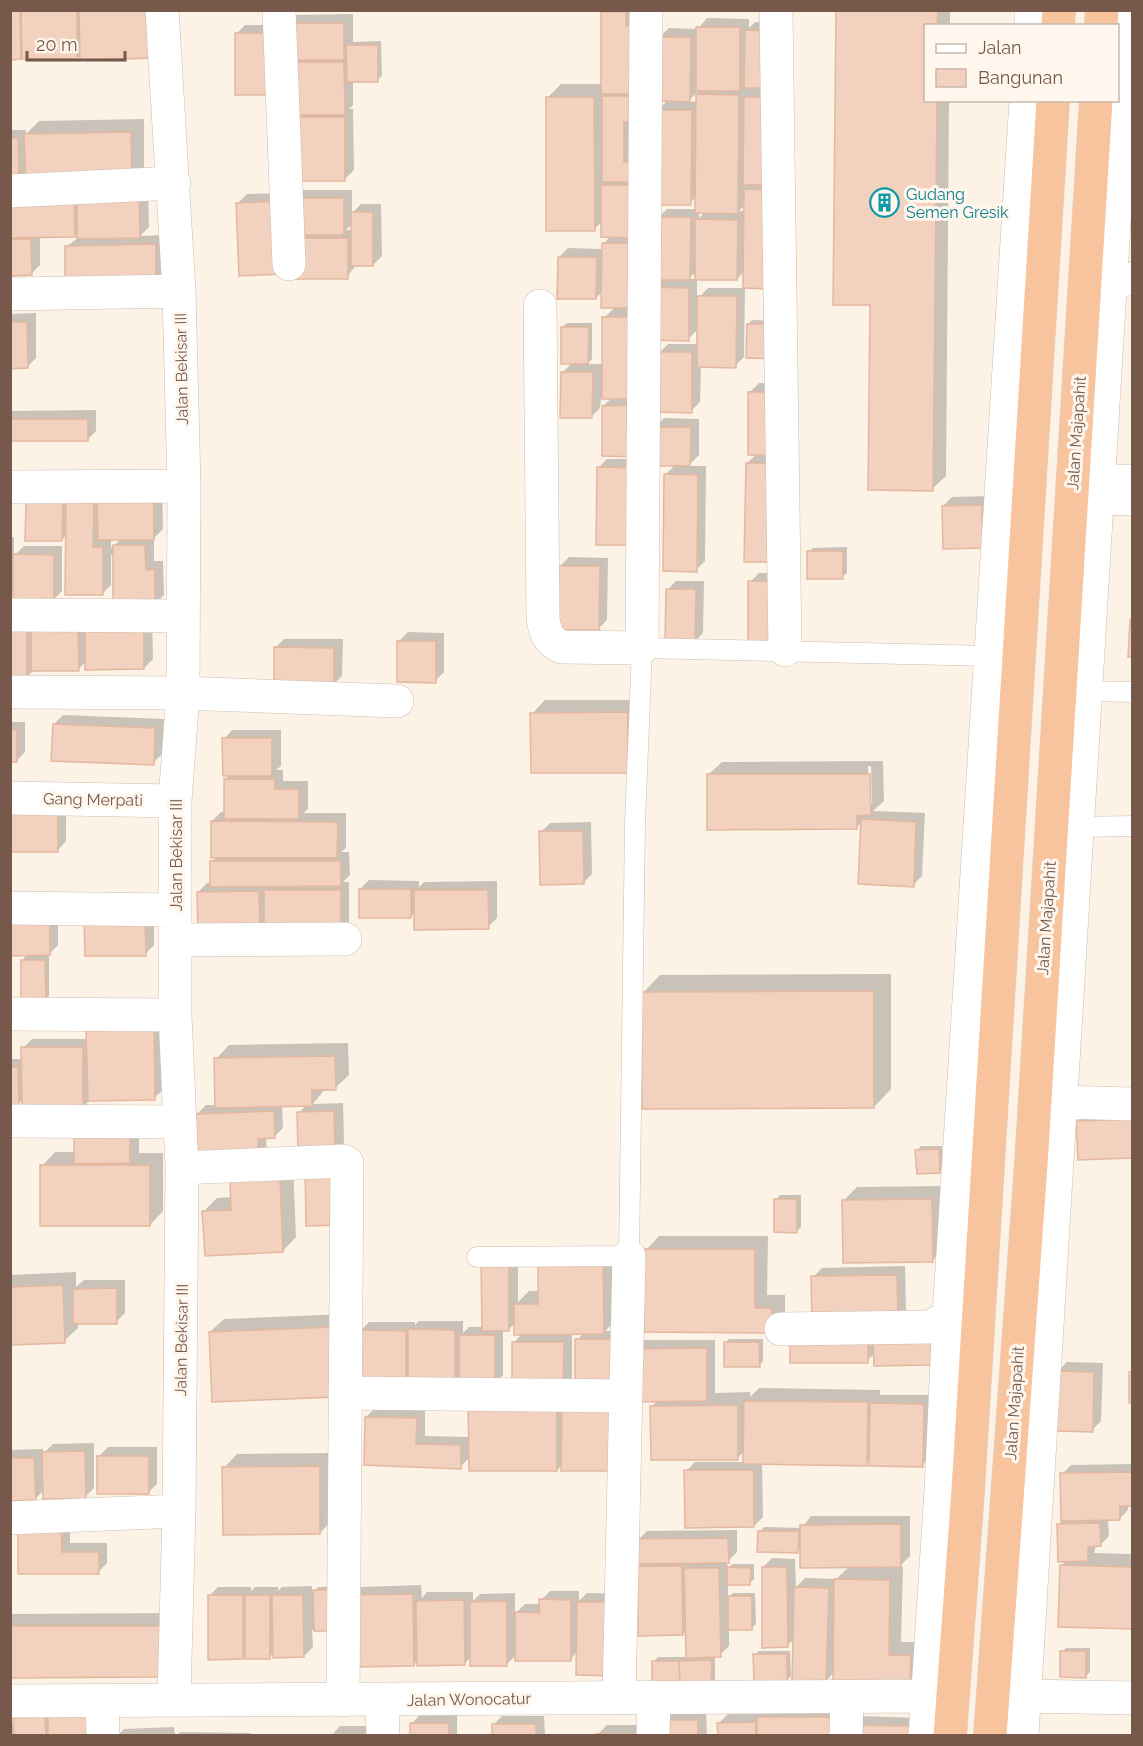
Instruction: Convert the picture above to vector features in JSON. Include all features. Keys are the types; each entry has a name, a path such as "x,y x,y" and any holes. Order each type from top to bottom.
{"highway":[{"path":"950,1736 988,1165 1053,102"},
{"name":"Jalan Majapahit","path":"990,1736 1037,1069 1069,751 1096,102"},
{"path":"994,1068 1037,1069"},
{"path":"988,1165 1031,1165"}],"street":[{"name":"Jalan Bekisar III","path":"162,10 179,291 184,486 183,693 176,801 175,1015 182,1168 179,1511 174,1699"},
{"path":"279,10 289,264"},
{"path":"540,306 545,633 553,643 562,647 642,648 646,10"},
{"path":"776,10 785,650"},
{"path":"1022,1736 1077,827 1069,751 1086,690 1099,486 1122,280 1127,10"},
{"path":"925,1736 949,1316 1026,102"},
{"path":"10,191 174,183"},
{"path":"10,294 179,291"},
{"path":"10,487 184,486"},
{"path":"1099,486 1132,499"},
{"path":"10,615 183,616"},
{"path":"10,692 183,693 397,701"},
{"name":"Gang Merpati","path":"10,798 176,801"},
{"path":"10,908 345,939"},
{"path":"10,1014 175,1015"},
{"path":"1061,1102 1132,1104"},
{"path":"10,1121 180,1122"},
{"path":"182,1168 343,1161 346,1163 343,1700"},
{"path":"619,1697 628,1256"},
{"path":"781,1329 930,1327 949,1316"},
{"path":"345,1393 626,1396"},
{"path":"10,1518 179,1511"},
{"name":"Jalan Wonocatur","path":"10,1701 174,1699 382,1701 619,1697 928,1696"},
{"path":"1025,1696 1132,1698"},
{"path":"652,1736 654,1697"},
{"path":"846,1736 847,1697"},
{"path":"102,1701 103,1736"},
{"path":"382,1701 383,1736"}],"lane":[{"path":"1099,486 1132,475"},
{"path":"477,1257 628,1256 635,824 642,648 991,656"},
{"path":"1086,690 1132,692"},
{"path":"1077,827 1132,826"}],"building":[{"path":"77,10 77,59 22,59 21,11"},
{"path":"79,10 160,10 160,58 80,60"},
{"name":"Gudang Semen Gresik","path":"836,10 938,10 937,24 924,24 924,102 937,102 933,491 868,490 870,305 833,305"},
{"path":"10,11 20,11 21,59 10,60"},
{"path":"601,12 626,12 626,26 641,26 642,94 601,94"},
{"path":"286,23 344,23 344,60 286,60"},
{"path":"696,27 740,27 740,91 696,91"},
{"path":"745,30 773,31 772,88 744,88"},
{"path":"235,33 275,33 275,95 235,95"},
{"path":"659,37 691,37 690,102 658,101"},
{"path":"346,45 378,45 378,82 347,82"},
{"path":"293,62 344,62 345,115 293,115"},
{"path":"696,94 739,95 738,214 695,213"},
{"path":"602,96 641,96 641,122 624,122 624,162 639,162 639,182 602,182"},
{"path":"546,97 594,97 595,231 546,231"},
{"path":"744,97 776,97 775,185 743,185"},
{"path":"656,110 692,110 691,205 655,205"},
{"path":"293,117 345,117 345,181 294,181"},
{"path":"131,132 132,183 26,185 24,134"},
{"path":"18,138 19,181 10,181 10,139"},
{"path":"601,185 640,185 640,238 601,237"},
{"path":"744,189 776,190 775,289 743,288"},
{"path":"139,193 140,238 77,239 77,194"},
{"path":"74,194 75,237 10,238 10,195"},
{"path":"293,198 344,198 344,235 293,235"},
{"path":"282,201 285,274 239,276 236,203"},
{"path":"351,212 373,212 373,266 351,266"},
{"path":"656,217 691,217 690,280 656,280"},
{"path":"695,219 738,220 737,280 695,280"},
{"path":"293,238 348,238 348,279 293,279"},
{"path":"10,239 31,239 32,275 10,276"},
{"path":"602,243 639,243 638,308 601,308"},
{"path":"156,244 156,287 65,289 65,246"},
{"path":"558,257 597,257 596,299 557,299"},
{"path":"650,287 689,288 689,341 649,340"},
{"path":"697,296 737,296 736,368 697,367"},
{"path":"602,317 642,317 641,399 602,399"},
{"path":"10,322 27,322 28,368 10,369"},
{"path":"747,324 775,324 775,359 746,358"},
{"path":"561,327 589,327 588,364 561,364"},
{"path":"658,352 692,352 692,413 657,412"},
{"path":"561,372 593,372 592,418 560,418"},
{"path":"748,392 777,392 776,456 748,455"},
{"path":"638,405 638,457 602,456 602,406"},
{"path":"10,419 88,419 88,441 10,441"},
{"path":"653,427 691,427 690,466 653,466"},
{"path":"746,463 778,463 776,562 744,562"},
{"path":"597,467 640,468 639,545 596,545"},
{"path":"664,474 698,475 697,572 663,571"},
{"path":"97,495 154,495 154,540 98,540"},
{"path":"66,499 94,499 93,547 103,547 103,595 65,595"},
{"path":"26,502 63,502 62,541 25,541"},
{"path":"982,505 983,548 943,549 942,506"},
{"path":"113,545 145,545 146,570 155,569 155,605 113,606"},
{"path":"807,551 843,551 843,579 807,579"},
{"path":"13,554 54,555 54,601 13,601"},
{"path":"558,566 600,566 599,630 558,630"},
{"path":"748,581 775,581 775,644 748,643"},
{"path":"666,589 696,589 695,644 665,643"},
{"path":"1130,620 1132,620 1132,657 1128,657"},
{"path":"78,624 79,671 31,671 31,625"},
{"path":"144,624 144,669 85,670 85,625"},
{"path":"10,625 27,625 27,678 10,678"},
{"path":"397,641 436,641 436,683 397,682"},
{"path":"274,647 334,648 334,686 274,686"},
{"path":"628,712 628,773 531,773 530,713"},
{"path":"53,724 155,728 154,765 51,761"},
{"path":"10,730 17,730 17,762 10,762"},
{"path":"222,738 272,738 272,776 223,776"},
{"path":"707,774 870,774 871,815 857,816 857,829 707,830"},
{"path":"224,779 275,779 275,789 299,789 299,819 224,819"},
{"path":"58,803 58,852 10,852 10,804"},
{"path":"861,819 916,822 914,887 858,884"},
{"path":"211,821 338,822 337,858 211,858"},
{"path":"539,831 583,831 584,884 540,885"},
{"path":"210,861 341,861 341,886 210,887"},
{"path":"359,889 411,889 411,918 359,918"},
{"path":"264,890 341,890 341,935 264,936"},
{"path":"414,890 488,890 489,929 414,930"},
{"path":"259,891 260,936 198,937 197,892"},
{"path":"10,917 50,917 50,955 10,956"},
{"path":"84,920 145,920 146,956 85,956"},
{"path":"21,960 45,960 46,1002 21,1001"},
{"path":"874,991 874,1108 642,1109 641,992"},
{"path":"154,1027 155,1100 88,1101 86,1028"},
{"path":"21,1047 83,1047 83,1108 22,1109"},
{"path":"335,1056 336,1090 312,1090 312,1106 215,1108 214,1058"},
{"path":"10,1067 18,1067 19,1106 10,1106"},
{"path":"274,1111 275,1138 258,1139 258,1161 198,1164 196,1114"},
{"path":"334,1111 335,1154 298,1154 297,1112"},
{"path":"1132,1119 1132,1158 1078,1160 1076,1121"},
{"path":"74,1127 130,1127 130,1163 74,1164"},
{"path":"939,1149 940,1173 917,1174 915,1150"},
{"path":"40,1165 150,1165 150,1226 40,1226"},
{"path":"341,1165 342,1225 306,1226 305,1166"},
{"path":"280,1178 283,1252 205,1256 202,1211 231,1210 230,1180"},
{"path":"774,1199 797,1199 797,1233 774,1232"},
{"path":"932,1199 933,1262 843,1263 842,1200"},
{"path":"644,1249 755,1249 755,1308 772,1308 772,1333 644,1332"},
{"path":"481,1261 509,1261 509,1331 482,1331"},
{"path":"538,1261 603,1261 604,1334 514,1335 514,1304 538,1304"},
{"path":"897,1275 898,1321 812,1322 811,1276"},
{"path":"63,1285 65,1343 10,1345 10,1287"},
{"path":"117,1288 117,1324 73,1324 73,1289"},
{"path":"333,1327 336,1397 212,1402 209,1332"},
{"path":"408,1329 455,1330 455,1385 408,1385"},
{"path":"359,1330 406,1331 406,1385 358,1385"},
{"path":"932,1333 932,1365 874,1366 873,1334"},
{"path":"459,1335 495,1335 495,1385 459,1385"},
{"path":"575,1339 616,1339 615,1389 575,1388"},
{"path":"790,1340 868,1341 868,1363 790,1363"},
{"path":"512,1342 564,1342 563,1388 512,1388"},
{"path":"724,1342 759,1342 760,1367 724,1367"},
{"path":"707,1348 707,1401 632,1402 631,1349"},
{"path":"1057,1371 1094,1372 1093,1432 1055,1431"},
{"path":"1132,1371 1132,1403 1129,1403 1129,1372"},
{"path":"744,1401 868,1402 867,1466 743,1464"},
{"path":"468,1402 557,1402 557,1471 469,1471"},
{"path":"870,1403 924,1404 923,1467 869,1466"},
{"path":"738,1405 738,1460 651,1460 650,1406"},
{"path":"562,1407 611,1407 610,1471 561,1471"},
{"path":"365,1417 417,1418 416,1444 461,1445 461,1469 364,1465"},
{"path":"85,1451 86,1499 43,1499 42,1452"},
{"path":"97,1456 149,1456 149,1494 97,1494"},
{"path":"10,1458 34,1458 36,1500 10,1501"},
{"path":"320,1466 320,1534 223,1535 222,1467"},
{"path":"684,1470 754,1470 754,1527 685,1528"},
{"path":"1132,1472 1132,1506 1120,1506 1120,1520 1061,1521 1060,1473"},
{"path":"1100,1523 1101,1546 1088,1547 1088,1561 1058,1562 1057,1524"},
{"path":"901,1524 901,1567 800,1568 800,1525"},
{"path":"18,1528 61,1528 62,1552 99,1552 99,1574 18,1574"},
{"path":"758,1531 799,1531 798,1553 757,1552"},
{"path":"728,1538 729,1563 637,1564 636,1539"},
{"path":"1060,1565 1132,1567 1132,1629 1058,1627"},
{"path":"637,1566 682,1566 683,1635 638,1636"},
{"path":"727,1567 751,1568 750,1585 727,1585"},
{"path":"762,1567 787,1567 788,1647 762,1648"},
{"path":"684,1568 719,1568 721,1657 686,1658"},
{"path":"834,1579 890,1580 889,1655 911,1655 910,1682 833,1681"},
{"path":"794,1587 829,1588 826,1683 792,1682"},
{"path":"313,1590 341,1590 342,1631 314,1631"},
{"path":"413,1594 414,1666 350,1667 349,1595"},
{"path":"208,1595 243,1595 243,1659 208,1660"},
{"path":"245,1595 270,1595 270,1659 245,1659"},
{"path":"272,1595 303,1595 304,1657 273,1658"},
{"path":"728,1596 752,1596 752,1630 728,1630"},
{"path":"539,1599 571,1600 571,1661 515,1661 515,1612 540,1613"},
{"path":"464,1600 465,1665 417,1666 416,1601"},
{"path":"507,1601 507,1666 470,1666 470,1602"},
{"path":"577,1602 615,1602 615,1676 576,1675"},
{"path":"10,1626 162,1626 162,1677 10,1678"},
{"path":"1060,1651 1086,1651 1086,1678 1060,1677"},
{"path":"753,1654 787,1654 787,1681 754,1681"},
{"path":"712,1660 711,1685 680,1685 679,1661"},
{"path":"652,1661 679,1661 680,1685 652,1685"},
{"path":"92,1716 92,1736 48,1736 48,1717"},
{"path":"45,1717 46,1736 14,1736 13,1718"},
{"path":"757,1717 842,1717 842,1736 757,1736"},
{"path":"656,1720 698,1720 698,1736 656,1736"},
{"path":"756,1722 756,1736 718,1736 717,1723"},
{"path":"410,1723 449,1723 449,1736 410,1736"},
{"path":"492,1724 536,1724 536,1736 492,1736"},
{"path":"849,1725 911,1726 911,1736 849,1736"},
{"path":"596,1734 644,1734 644,1736 596,1736"}],"place":[{"name":"Gudang Semen Gresik","path":"885,203"}]}
